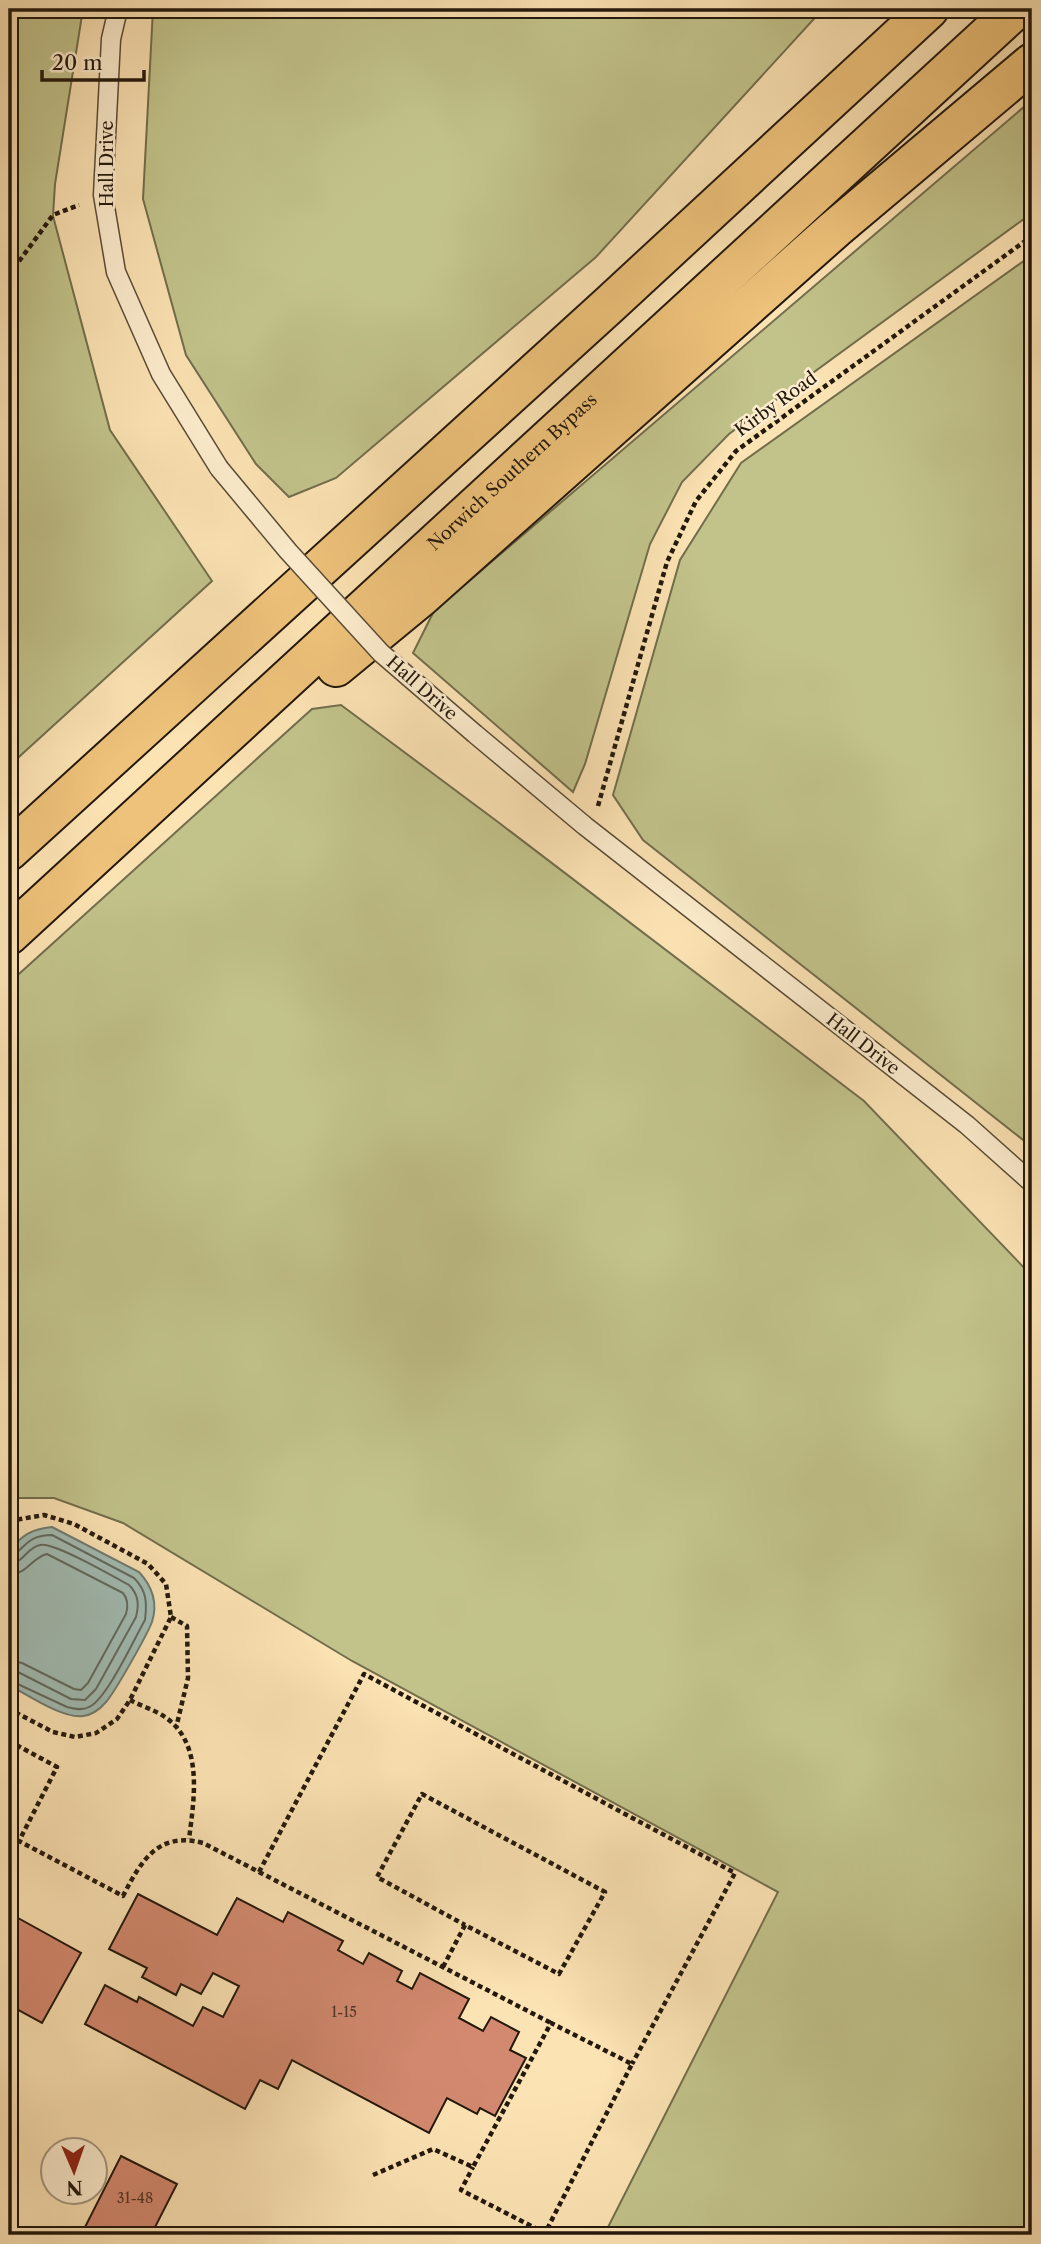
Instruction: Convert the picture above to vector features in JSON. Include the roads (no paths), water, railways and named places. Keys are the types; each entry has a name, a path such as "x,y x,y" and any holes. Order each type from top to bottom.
{"highway":[{"path":"609,304 905,9"},
{"path":"9,852 929,9"},
{"name":"Norwich Southern Bypass","path":"9,937 1016,9"},
{"path":"9,937 421,597 835,229 1032,63"}],"lane":[{"name":"Hall Drive","path":"118,9 111,39 103,195 116,272 161,374 219,468 288,551 381,653 597,836 967,1125 1032,1183"}],"water":[{"path":"52,1527 139,1572 150,1589 154,1602 152,1622 116,1687 101,1707 83,1716 56,1710 9,1685 9,1552 28,1534"}]}
